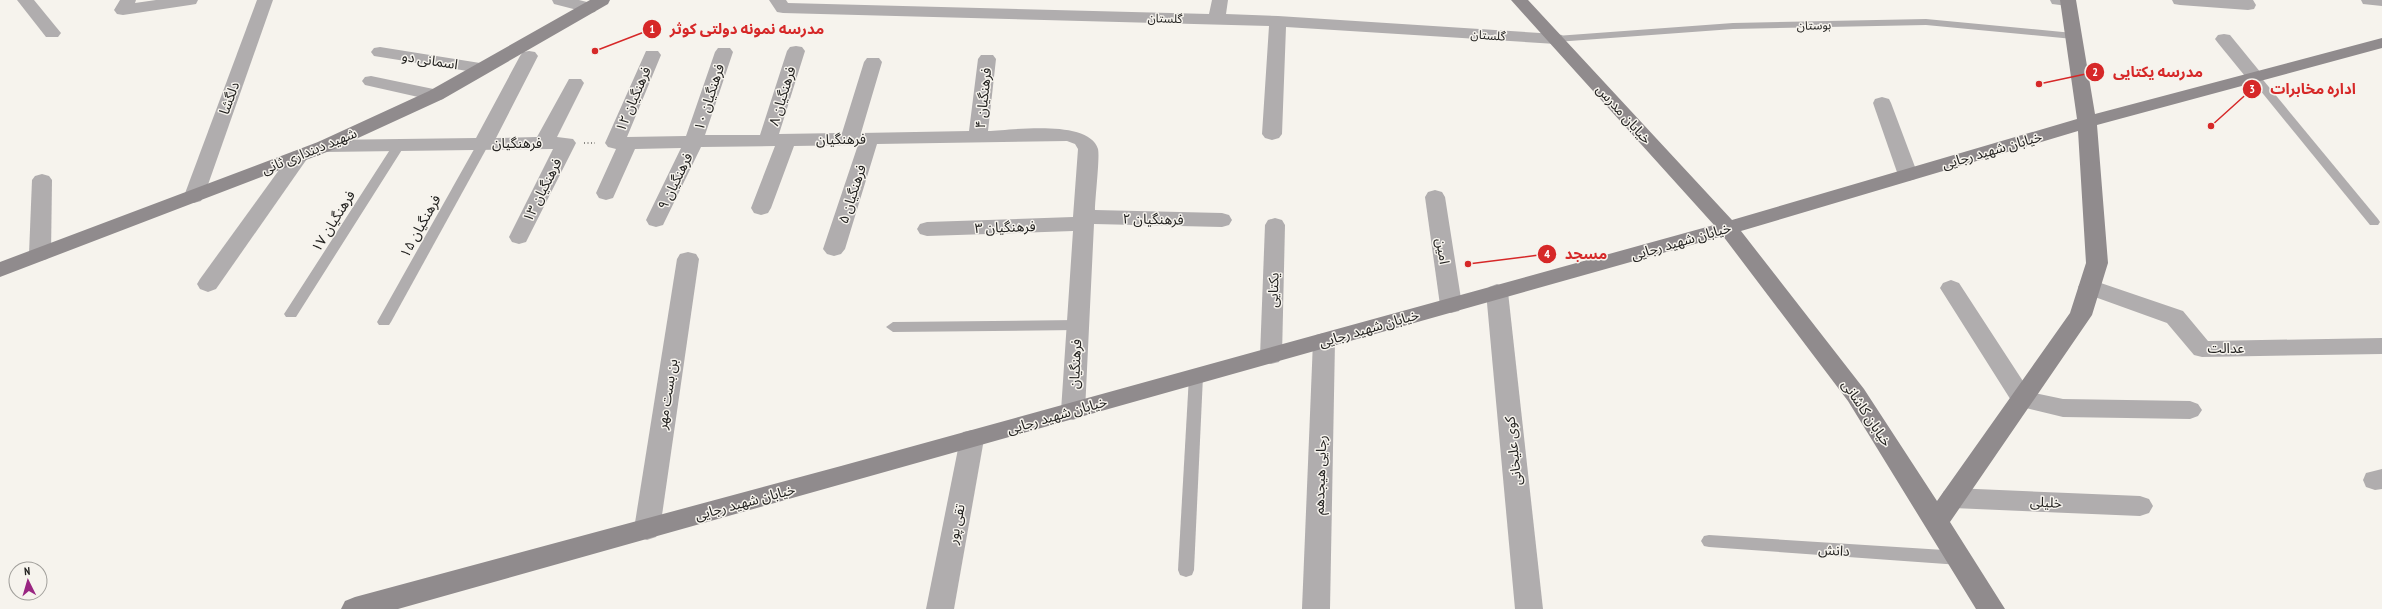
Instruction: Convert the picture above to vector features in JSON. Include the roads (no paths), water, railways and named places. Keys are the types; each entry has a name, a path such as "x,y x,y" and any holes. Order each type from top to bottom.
{"street":[{"path":"25,0 52,33"},
{"path":"128,0 123,10 190,0"},
{"name":"دلگشا","path":"194,196 265,0"},
{"path":"560,0 596,4"},
{"name":"گلستان","path":"777,0 783,8 1278,21 1556,39"},
{"path":"984,13 1006,0"},
{"path":"1216,19 1220,0"},
{"name":"خیابان مدرس","path":"1519,0 1728,228"},
{"path":"1937,521 2081,315 2097,263 2087,122 2073,36 2064,0"},
{"path":"2180,0 2248,5 2244,0"},
{"path":"2369,0 2382,1"},
{"name":"شهید دینداری ثانی","path":"0,270 326,146 436,95 480,68 596,4"},
{"path":"1272,134 1278,21"},
{"path":"2224,39 2255,77"},
{"name":"خیابان شهید رجایی","path":"356,609 1728,228 2087,122 2382,43"},
{"name":"فرهنگیان ۸","path":"761,208 778,140 796,51"},
{"name":"اسمانی دو","path":"380,52 480,68"},
{"name":"فرهنگیان ۱۰","path":"694,141 724,52"},
{"name":"فرهنگیان ۱۲","path":"606,193 621,143 652,54"},
{"path":"483,144 528,56"},
{"name":"فرهنگیان ۴","path":"978,137 987,59"},
{"path":"850,139 873,62"},
{"path":"371,81 436,95"},
{"path":"544,143 575,83"},
{"path":"1882,103 1908,175"},
{"name":"فرهنگیان","path":"621,143 1069,135 1082,140 1088,149 1073,411"},
{"name":"فرهنگیان ۵","path":"834,249 870,139"},
{"name":"فرهنگیان ۹","path":"656,220 694,141"},
{"name":"فرهنگیان","path":"326,146 566,143"},
{"name":"فرهنگیان ۱۳","path":"519,237 566,143"},
{"path":"208,284 299,156"},
{"path":"40,254 42,180"},
{"name":"امین","path":"1435,197 1451,305"},
{"name":"فرهنگیان ۲","path":"1083,221 1222,220"},
{"name":"فرهنگیان ۳","path":"927,229 1083,221"},
{"name":"یکتایی","path":"1271,356 1275,225"},
{"name":"خیابان کاشانی","path":"1728,228 1856,395 1937,521 1991,609"},
{"name":"بن بست مهر","path":"647,529 688,259"},
{"name":"عدالت","path":"2090,287 2175,317 2202,349 2382,346"},
{"path":"1951,288 2022,399 2063,408 2190,410"},
{"name":"کوی علیخانی","path":"1497,292 1529,609"},
{"name":"رجایی هیجدهم","path":"1316,609 1324,341"},
{"name":"تقی پور","path":"940,609 972,439"},
{"name":"خلیلی","path":"1953,498 2140,506"}],"lane":[{"name":"بوستان","path":"1556,39 1733,26 1926,22 2073,36"},
{"path":"2255,77 2374,222"},
{"name":"فرهنگیان ۱۵","path":"384,322 483,144"},
{"name":"فرهنگیان ۱۷","path":"291,314 399,145"},
{"path":"894,327 1077,325"},
{"path":"1186,570 1196,376"},
{"name":"دانش","path":"1709,541 1960,558"}],"place":[{"name":"مدرسه نمونه دولتی کوثر","path":"595,51"},
{"name":"مدرسه یکتایی","path":"2039,84"},
{"name":"اداره مخابرات","path":"2211,126"},
{"name":"مسجد","path":"1468,264"}]}
